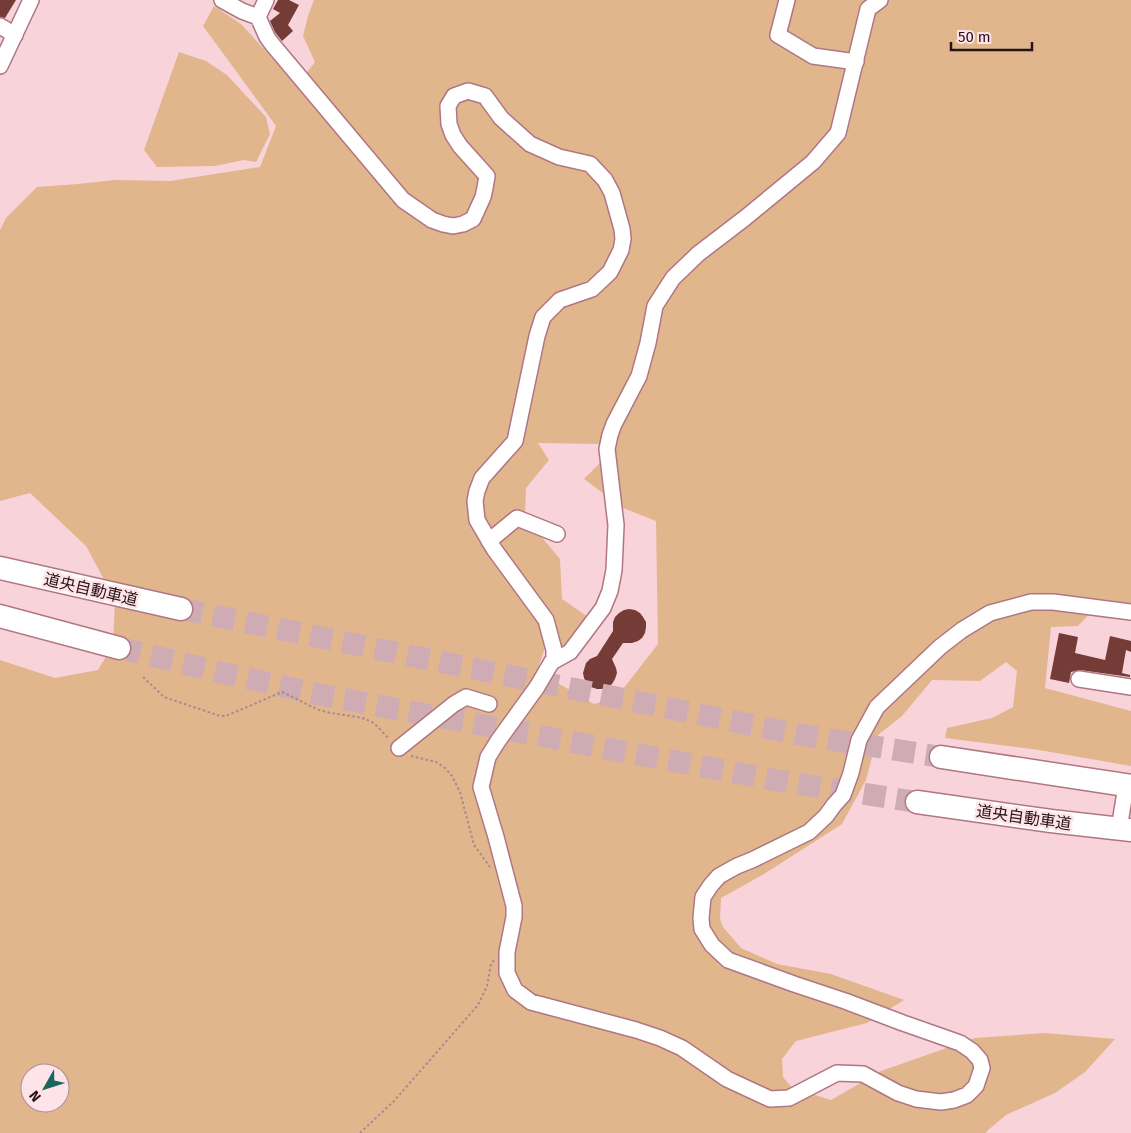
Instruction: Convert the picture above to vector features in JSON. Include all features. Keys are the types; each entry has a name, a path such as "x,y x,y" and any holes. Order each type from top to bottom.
{"highway":[{"name":"道央自動車道","path":"0,568 181,609"},
{"path":"0,616 120,648"},
{"path":"941,757 1129,786"},
{"name":"道央自動車道","path":"917,802 1125,830"}],"street":[{"path":"0,66 32,0"},
{"path":"222,0 258,17 272,44 403,200 432,220 453,226 473,219 486,188 487,176 460,146 449,124 448,106 454,96 468,92 485,96 501,118 530,144 559,157 590,164 605,180 612,193 622,229 621,250 610,272 592,289 560,300 543,318 537,336 515,441 482,478 475,501 476,520 546,620 554,650 554,658 537,687 488,757 481,787 514,906 514,917 507,956 507,972 515,990 531,1002 660,1038 682,1048 728,1079 770,1099 789,1098 837,1073 863,1074 916,1099 941,1102 967,1095 976,1086 982,1068 980,1060 972,1051 960,1043 728,960 712,945 702,929 703,897 719,876 809,832 826,816 843,795 851,773 859,740 877,707 940,647 962,630 990,612 1031,602 1053,602 1131,612"},
{"path":"258,17 266,0"},
{"path":"787,0 778,35 813,56 856,62"},
{"path":"552,662 570,652 603,608 610,591 614,570 616,524 607,449 614,424 639,376 655,306 673,278 698,254 813,162 838,133 868,9 880,0"},
{"path":"0,26 15,35"},
{"path":"489,541 517,518 558,534"},
{"path":"1079,679 1131,687"},
{"path":"399,748 454,704 466,698 489,704"},
{"path":"1125,830 1129,786"}],"path":[{"path":"143,677 164,697 220,716 226,716 282,692 316,709 372,722 392,743 408,755 436,762 452,776 460,792 474,845 490,866"},
{"path":"360,1133 394,1101 478,1005 487,986 491,964 500,955 507,956"}],"shaded area":[{"path":"314,0 1131,0 1131,605 1101,602 1078,626 1051,627 1045,688 1131,711 1131,766 1039,750 945,738 947,728 992,718 1013,707 1017,671 1006,662 980,681 932,680 902,716 878,735 866,780 842,824 764,874 721,898 720,919 723,927 741,948 777,964 831,974 904,1000 867,1023 796,1041 782,1059 783,1077 792,1088 831,1100 881,1071 975,1038 1045,1033 1115,1039 1085,1072 1055,1093 1006,1115 986,1133 0,1133 0,660 55,678 98,670 113,645 115,600 86,546 30,493 0,501 0,230 6,218 37,187 114,180 170,181 260,167 276,126 203,26 214,6 241,24 297,85 315,62 303,36","holes":["538,443 600,444 605,458 584,479 623,508 656,521 658,644 616,698 594,704 537,671 545,648 568,649 591,619 562,599 560,559 525,517 526,488 549,460"]},
{"path":"179,52 206,61 227,75 266,117 270,134 256,162 244,160 215,166 157,167 144,150"}],"building":[{"path":"0,0 16,0 5,18 0,17"},
{"path":"278,0 289,0 299,5 288,25 293,31 282,41 270,21 280,13 273,9"},
{"path":"624,610 635,610 643,617 646,622 645,633 638,641 623,643 612,659 617,673 612,684 602,689 591,687 584,678 583,673 586,663 597,656 613,631 615,617"},
{"path":"1059,633 1078,637 1075,653 1105,660 1110,636 1131,641 1131,652 1126,650 1122,673 1130,675 1130,677 1080,670 1071,672 1069,683 1050,679"}],"tunnel":[{"path":"181,609 796,734 941,757"},
{"path":"119,648 322,695 775,780 917,802"}]}
